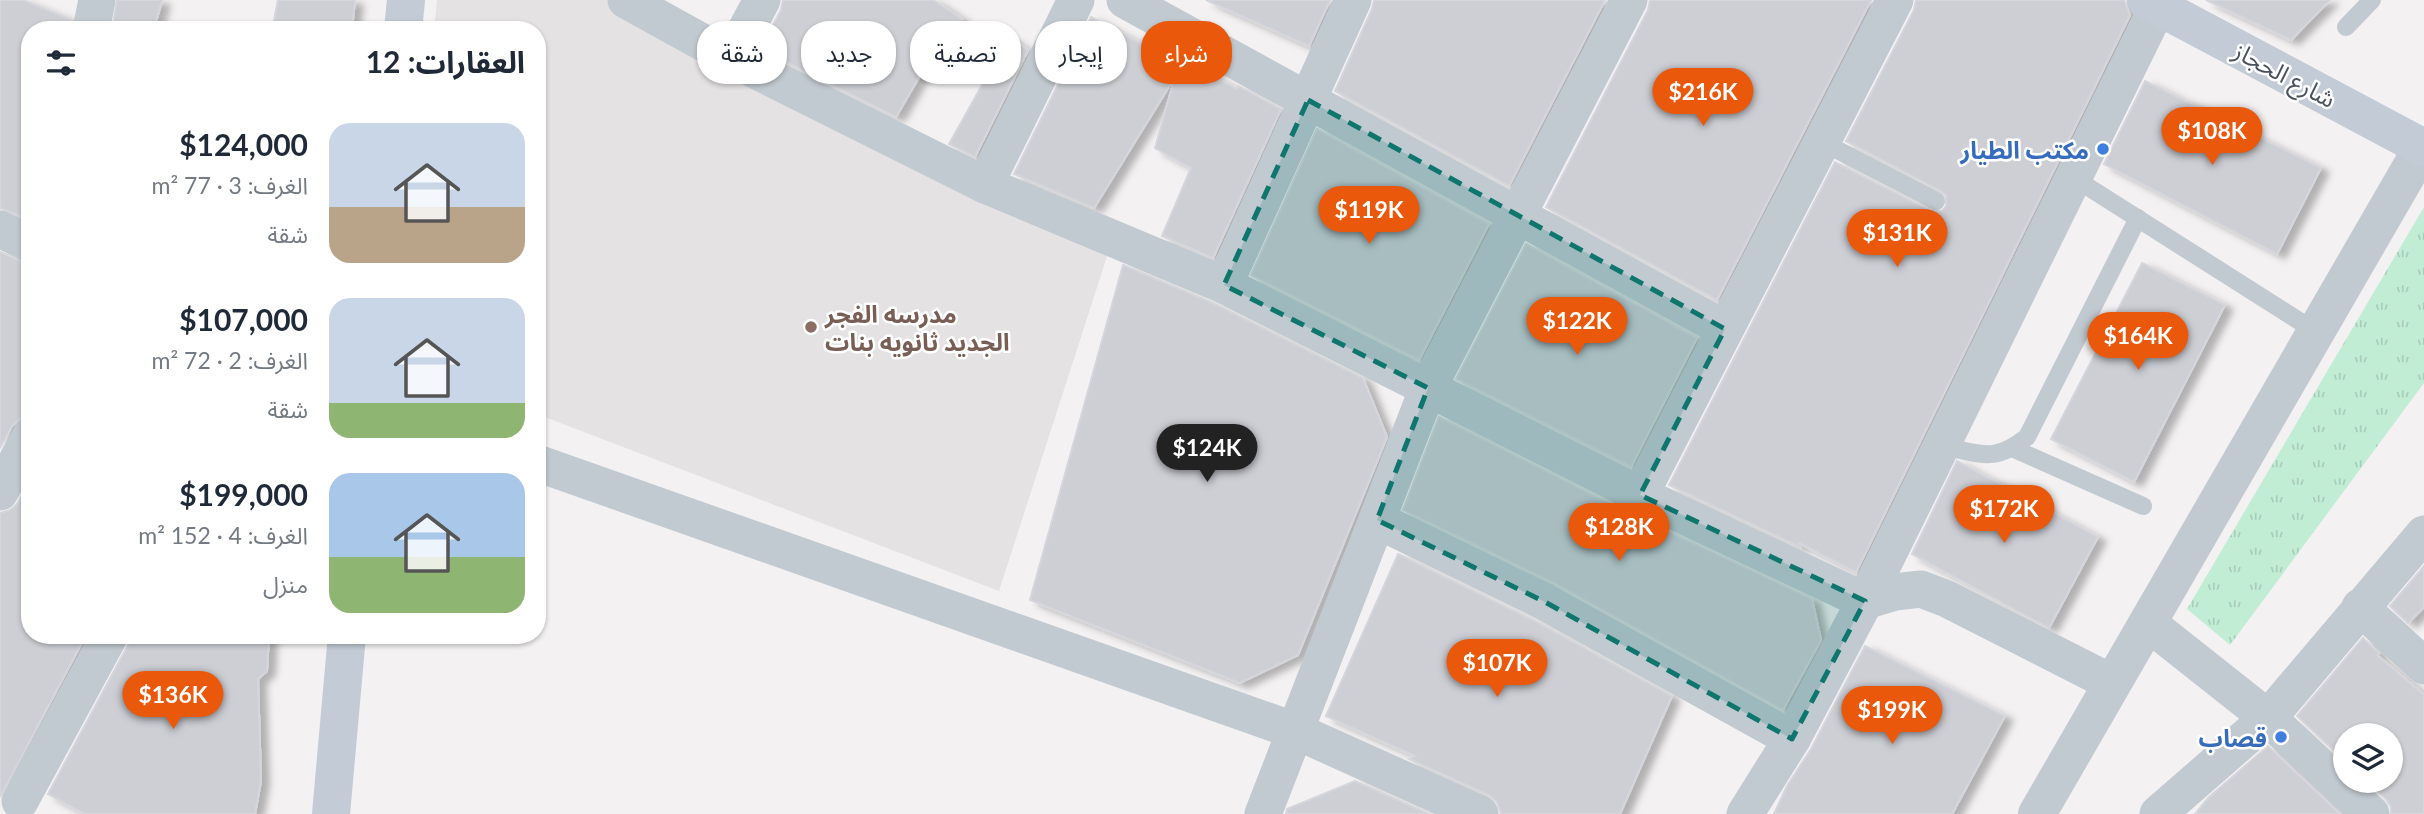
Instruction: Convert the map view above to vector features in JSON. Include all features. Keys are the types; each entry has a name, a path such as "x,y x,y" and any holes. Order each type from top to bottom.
{"main road":[{"path":"404,21 406,0"},
{"name":"شارع الحجاز","path":"2155,2 2424,147"},
{"path":"331,814 346,644"}],"street":[{"path":"626,0 697,39"},
{"path":"751,21 762,0"},
{"path":"985,185 1076,0"},
{"path":"1125,0 1725,329"},
{"path":"1224,285 1353,0"},
{"path":"1263,814 1427,388 1629,0"},
{"path":"1640,495 1895,0"},
{"path":"1745,814 1792,739 1865,601 2074,178 2155,2"},
{"path":"783,84 985,185 1224,285 1640,495 1865,601 1895,592 1921,589 1947,599 2112,683"},
{"path":"2037,814 2424,147"},
{"path":"0,229 21,240"},
{"path":"0,492 21,454"},
{"path":"546,466 1296,731 1480,814"},
{"path":"1377,520 1545,602 1792,739"},
{"path":"2158,814 2267,718 2424,534"},
{"path":"2360,607 2424,666"},
{"path":"2148,623 2267,718 2371,814"},
{"path":"21,802 105,644"}],"lane":[{"path":"2346,26 2372,0"},
{"path":"1822,142 1936,201"},
{"path":"2074,178 2315,331"},
{"path":"1941,446 1992,456 2012,448 2027,436 2138,218"},
{"path":"2012,448 2143,506"}],"highlighted area":[{"path":"1308,100 1725,329 1640,495 1865,601 1792,739 1545,602 1377,520 1428,388 1224,285"}],"shaded area":[{"name":"مدرسه الفجر الجديد ثانويه بنات","path":"437,0 613,0 697,41 697,84 787,84 1112,241 999,591 546,417 546,21 435,21"}],"green space":[{"path":"2424,207 2424,383 2230,645 2187,609"}],"building":[{"path":"0,0 23,0 72,21 21,21 21,216 0,208"},
{"path":"117,0 162,0 156,21 114,21"},
{"path":"278,0 355,0 353,21 274,21"},
{"path":"783,0 933,0 962,19 910,21 910,84 915,84 896,117 830,84 896,84 896,21 801,21 801,70 787,62 787,21 775,21"},
{"path":"1206,0 1330,0 1309,46"},
{"path":"1374,0 1605,0 1509,186 1335,91"},
{"path":"1650,0 1871,0 1717,300 1546,207 1648,10"},
{"path":"1916,0 2124,0 2130,15 1856,572 1799,543 1800,547 1669,485 1835,162 1931,211 1942,211 1946,206 1946,195 1941,191 1846,141 1914,10"},
{"path":"2206,0 2330,0 2291,40"},
{"path":"1127,36 1141,44 1141,84 1171,84 1094,208 1014,174 1058,84 1127,84"},
{"path":"1021,45 1028,50 1021,64"},
{"path":"2145,81 2321,168 2277,254 2104,164"},
{"path":"983,84 1011,84 975,157 949,144"},
{"path":"1173,84 1227,84 1237,89 1238,86 1281,109 1213,258 1162,236 1191,168 1155,148"},
{"path":"1317,129 1489,224 1419,360 1251,275"},
{"path":"1526,244 1697,338 1631,467 1456,379"},
{"path":"0,252 21,261 21,419 12,426 0,448"},
{"path":"2142,263 2225,305 2134,482 2051,439"},
{"path":"1123,265 1215,304 1363,378 1387,437 1298,655 1240,683 1030,600"},
{"path":"1439,417 1631,514 1812,599 1821,640 1783,710 1554,583 1403,510"},
{"path":"1957,461 2098,537 2049,628 1912,554"},
{"path":"21,498 21,644 81,644 0,797 0,513 10,510"},
{"path":"1398,554 1535,621 1672,696 1620,814 1501,814 1497,802 1489,795 1409,759 1415,756 1326,716"},
{"path":"2424,566 2424,607 2408,623 2390,606"},
{"path":"2363,638 2379,653 2377,655 2424,695 2424,814 2391,814 2391,807 2380,793 2403,793 2403,723 2333,723 2333,750 2297,716"},
{"path":"268,644 267,671 258,679 261,781 255,814 85,814 48,794 128,645"},
{"path":"1865,646 2005,716 1952,814 1774,814 1787,786 1811,749"},
{"path":"2268,746 2340,814 2195,814 2208,798"},
{"path":"1355,781 1429,814 1286,814 1287,809"}],"place":[{"name":"مكتب الطيار","path":"2103,149"},
{"name":"مدرسه الفجر الجديد ثانويه بنات","path":"811,327"},
{"name":"قصاب","path":"2281,737"}]}
